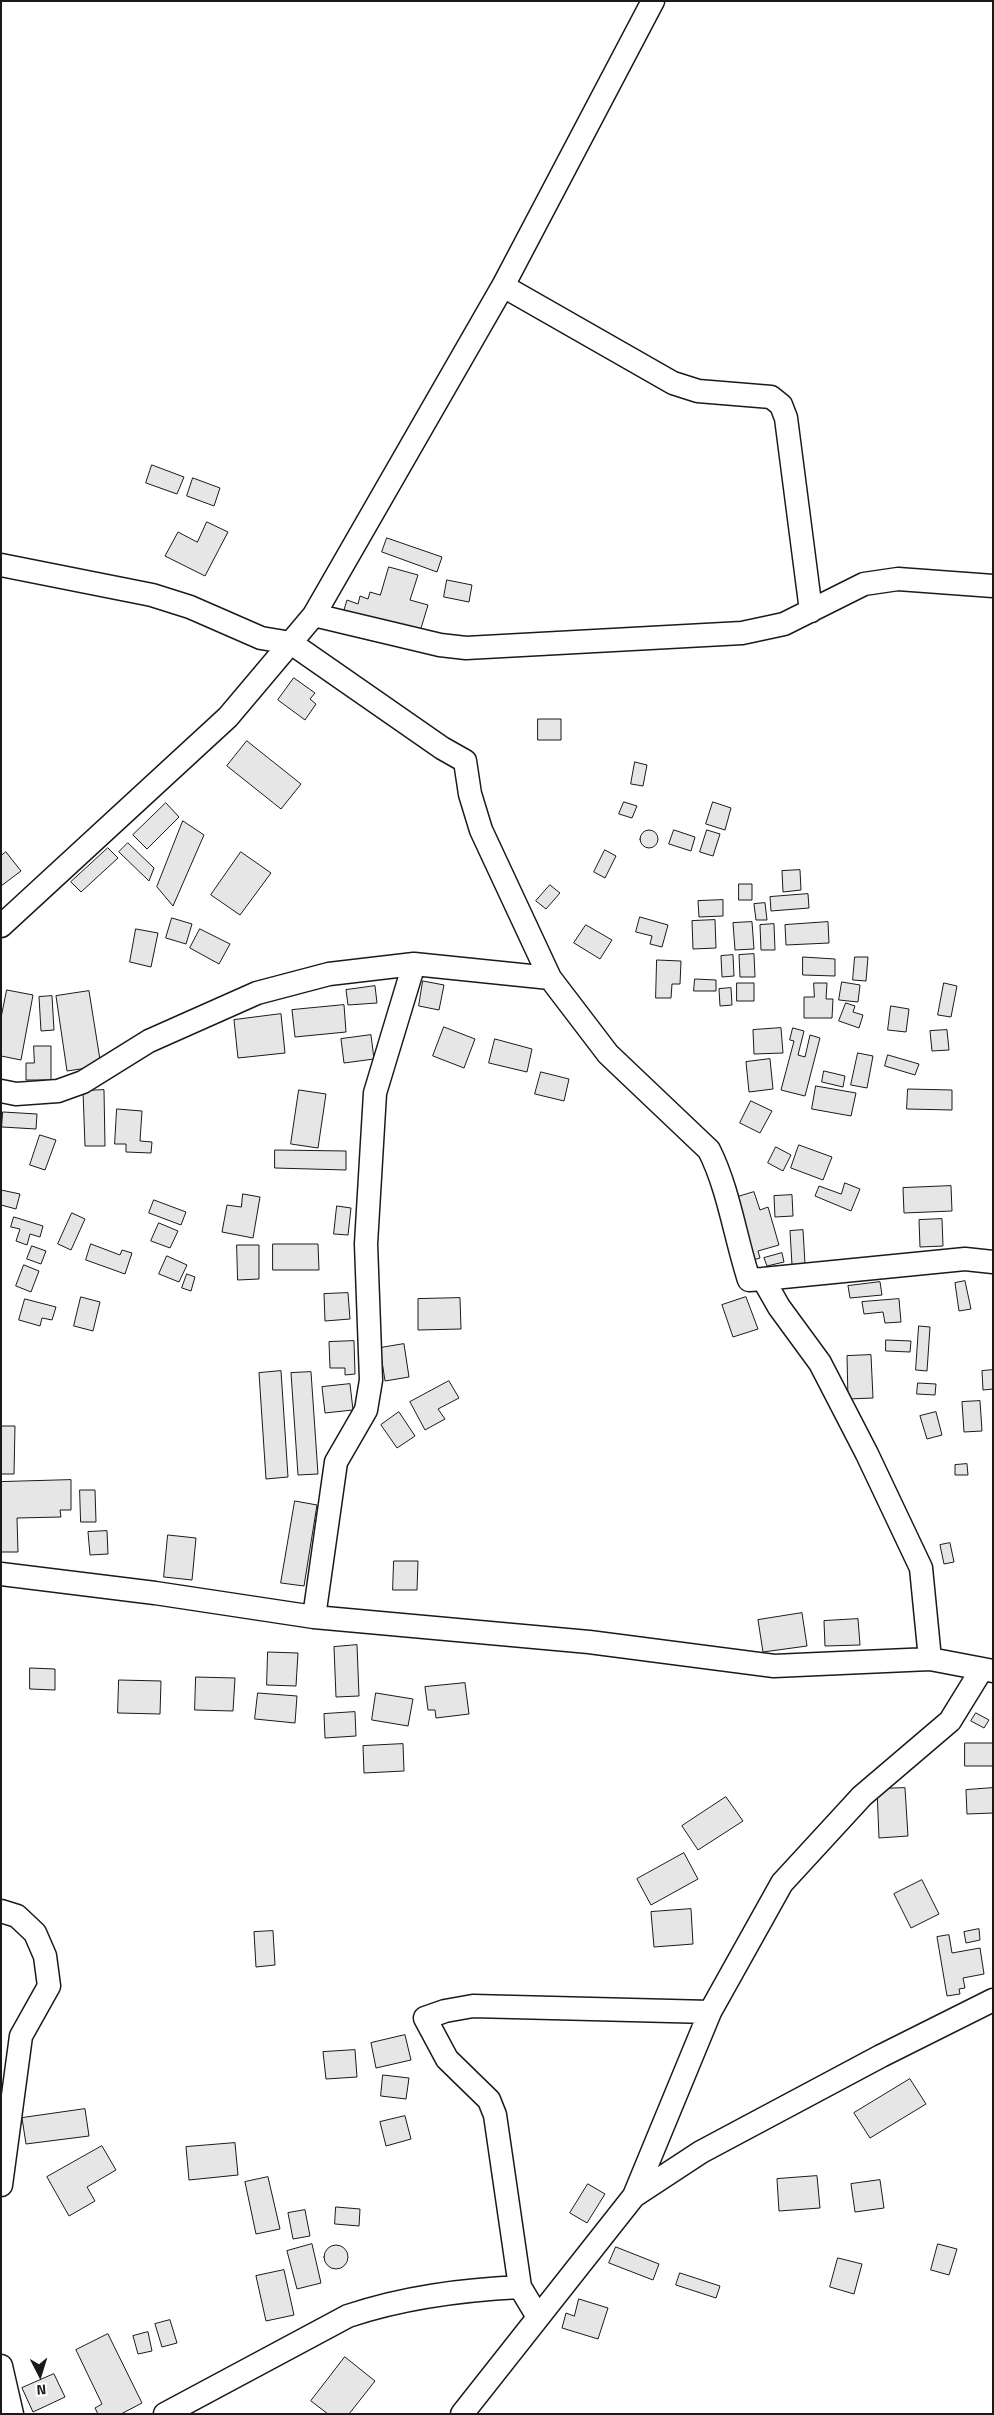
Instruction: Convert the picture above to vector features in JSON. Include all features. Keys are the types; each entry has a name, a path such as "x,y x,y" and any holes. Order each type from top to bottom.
{"street":[{"path":"1,926 228,717 314,616 503,286 653,1"},
{"path":"503,286 673,383 698,391 771,397 782,405 786,418 811,611"},
{"path":"1,565 152,595 190,607 261,638 291,644 442,748 465,761 470,794 481,830 550,978 608,1054 710,1150 718,1167 738,1247 749,1280 965,1259 993,1262"},
{"path":"314,616 440,645 466,648 742,633 784,624 864,584 898,579 993,586"},
{"path":"1,1091 16,1094 58,1091 83,1082 149,1040 257,993 329,974 414,964 550,978"},
{"path":"314,1617 336,1462 366,1410 371,1380 366,1244 375,1093 414,964"},
{"path":"763,1279 779,1307 820,1363 867,1454 921,1568 930,1659"},
{"path":"1,1574 155,1592 314,1617 589,1642 774,1666 930,1659 987,1670 950,1721 862,1796 782,1883 744,1947 710,2012 634,2196 462,2414"},
{"path":"1,1911 17,1916 35,1933 44,1956 49,1986 21,2036 1,2185"},
{"path":"634,2196 700,2152 881,2056 993,2000"},
{"path":"538,2316 520,2287 495,2115 489,2100 448,2059 424,2018 444,2011 473,2006 710,2012"},
{"path":"165,2414 348,2316 379,2306 466,2290 520,2287"},
{"path":"1,2366 12,2414"}],"building":[{"path":"152,465 184,477 177,494 146,483"},
{"path":"193,478 220,488 214,506 187,496"},
{"path":"207,522 228,532 205,576 165,556 178,532 197,542"},
{"path":"387,538 442,557 437,572 382,552"},
{"path":"389,567 418,575 410,600 428,605 419,635 343,613 347,600 358,604 360,596 368,599 370,592 380,595"},
{"path":"447,580 472,585 469,602 444,597"},
{"path":"294,678 315,693 310,699 316,704 305,720 278,700"},
{"path":"538,719 561,719 561,740 538,740"},
{"path":"247,741 301,784 281,809 227,766"},
{"path":"635,762 647,765 643,786 631,784"},
{"path":"624,802 637,806 632,818 619,814"},
{"path":"713,802 731,808 725,830 706,824"},
{"path":"166,803 179,817 147,849 133,835"},
{"path":"183,821 204,835 173,906 157,887"},
{"path":"645,830 653,830 658,835 656,846 645,848 640,843 640,835"},
{"path":"674,830 695,837 691,851 669,844"},
{"path":"707,830 720,834 713,856 700,852"},
{"path":"128,843 154,868 149,881 119,852"},
{"path":"108,848 118,858 81,892 71,882"},
{"path":"605,850 616,856 605,878 594,872"},
{"path":"6,852 21,871 1,886 1,856"},
{"path":"241,852 271,873 240,915 211,895"},
{"path":"800,870 801,890 783,892 782,871"},
{"path":"739,884 752,884 752,900 739,900"},
{"path":"550,885 560,893 546,909 536,901"},
{"path":"808,894 809,908 771,911 770,897"},
{"path":"723,900 723,916 699,917 698,901"},
{"path":"765,903 767,920 756,920 754,904"},
{"path":"640,917 668,925 662,947 650,944 652,936 636,932"},
{"path":"172,918 192,924 186,944 166,938"},
{"path":"715,920 716,948 693,949 692,921"},
{"path":"752,922 754,949 735,950 733,923"},
{"path":"828,922 829,943 786,945 785,925"},
{"path":"774,924 775,950 761,950 760,925"},
{"path":"586,925 612,940 600,959 574,943"},
{"path":"136,929 158,933 151,967 130,962"},
{"path":"200,929 230,944 219,964 190,948"},
{"path":"754,954 755,977 740,977 739,955"},
{"path":"733,955 734,976 722,977 721,956"},
{"path":"803,957 835,959 835,976 803,975"},
{"path":"855,957 868,957 866,981 853,980"},
{"path":"657,960 681,961 680,984 672,984 671,998 656,998"},
{"path":"695,979 716,980 716,991 694,991"},
{"path":"423,981 444,985 439,1010 419,1006"},
{"path":"842,982 860,985 858,1002 839,1000"},
{"path":"737,983 754,983 754,1001 737,1001"},
{"path":"814,983 827,983 826,999 833,999 832,1018 804,1018 804,997 814,997"},
{"path":"944,983 957,986 951,1017 938,1015"},
{"path":"375,986 377,1003 348,1005 346,990"},
{"path":"731,988 732,1005 720,1006 719,989"},
{"path":"7,990 33,995 21,1060 1,1056 1,1018"},
{"path":"89,991 101,1066 67,1071 56,996"},
{"path":"52,996 54,1030 41,1031 39,997"},
{"path":"846,1003 855,1006 853,1012 863,1015 859,1028 839,1021"},
{"path":"344,1005 346,1032 295,1037 292,1010"},
{"path":"891,1006 909,1009 906,1032 888,1030"},
{"path":"281,1014 285,1053 238,1058 234,1020"},
{"path":"444,1027 475,1039 464,1068 433,1056"},
{"path":"781,1028 783,1053 754,1054 753,1030"},
{"path":"793,1028 804,1031 798,1055 805,1057 810,1035 820,1038 805,1096 781,1090 794,1041 790,1040"},
{"path":"947,1030 949,1050 932,1051 930,1031"},
{"path":"371,1035 374,1059 344,1063 341,1039"},
{"path":"495,1039 532,1049 527,1072 489,1063"},
{"path":"34,1046 51,1046 51,1080 26,1080 26,1063 34,1063"},
{"path":"858,1053 873,1056 867,1088 851,1085"},
{"path":"888,1055 919,1064 915,1075 885,1066"},
{"path":"770,1059 773,1089 749,1092 746,1062"},
{"path":"824,1071 845,1076 843,1087 822,1082"},
{"path":"541,1072 569,1079 564,1101 535,1094"},
{"path":"816,1086 856,1093 851,1116 812,1109"},
{"path":"908,1089 952,1090 952,1110 907,1109"},
{"path":"104,1090 105,1146 85,1146 83,1091"},
{"path":"299,1090 326,1094 318,1148 291,1144"},
{"path":"751,1101 772,1111 760,1133 740,1123"},
{"path":"117,1109 142,1111 140,1141 152,1142 151,1153 126,1152 126,1144 115,1144"},
{"path":"3,1112 37,1114 36,1129 2,1127"},
{"path":"40,1135 56,1140 45,1170 30,1165"},
{"path":"799,1145 832,1157 823,1180 791,1168"},
{"path":"776,1147 791,1155 783,1171 768,1163"},
{"path":"275,1150 346,1151 346,1170 275,1168"},
{"path":"845,1183 860,1189 851,1211 815,1196 819,1186 841,1194"},
{"path":"951,1186 952,1211 904,1213 903,1188"},
{"path":"1,1190 20,1194 16,1209 1,1205"},
{"path":"754,1192 760,1210 768,1207 779,1245 758,1251 760,1258 750,1261 731,1199"},
{"path":"243,1194 260,1197 253,1238 222,1232 227,1205 241,1207"},
{"path":"792,1195 793,1216 775,1217 774,1196"},
{"path":"154,1200 186,1212 181,1225 149,1213"},
{"path":"337,1206 351,1208 348,1235 334,1234"},
{"path":"72,1213 85,1219 71,1250 58,1244"},
{"path":"14,1217 43,1226 40,1237 30,1234 27,1245 16,1241 20,1229 11,1227"},
{"path":"942,1219 943,1246 920,1247 919,1220"},
{"path":"159,1223 178,1231 170,1248 151,1241"},
{"path":"803,1230 805,1264 792,1265 790,1231"},
{"path":"91,1244 120,1255 122,1250 132,1253 125,1274 86,1260"},
{"path":"273,1244 318,1244 319,1270 273,1270"},
{"path":"237,1245 259,1245 259,1279 238,1280"},
{"path":"32,1246 46,1251 41,1264 27,1259"},
{"path":"782,1253 784,1262 767,1266 764,1258"},
{"path":"167,1256 187,1265 179,1282 159,1274"},
{"path":"24,1265 39,1271 31,1292 16,1286"},
{"path":"187,1274 195,1277 191,1291 182,1288"},
{"path":"965,1281 971,1309 959,1311 955,1283"},
{"path":"880,1282 882,1295 850,1298 848,1286"},
{"path":"348,1293 350,1319 325,1321 324,1294"},
{"path":"81,1297 100,1302 93,1331 74,1326"},
{"path":"746,1297 758,1329 733,1337 722,1305"},
{"path":"460,1298 461,1329 418,1330 418,1299"},
{"path":"25,1299 56,1307 52,1320 42,1318 40,1326 19,1320"},
{"path":"899,1299 901,1322 885,1323 883,1312 864,1314 862,1302"},
{"path":"919,1326 930,1327 927,1371 916,1370"},
{"path":"886,1340 911,1341 910,1352 886,1351"},
{"path":"354,1341 355,1374 345,1375 345,1368 330,1368 329,1342"},
{"path":"404,1344 409,1377 385,1381 380,1348"},
{"path":"871,1355 873,1398 848,1399 847,1356"},
{"path":"993,1370 993,1389 983,1390 982,1371"},
{"path":"281,1371 288,1477 266,1479 259,1373"},
{"path":"311,1372 318,1474 298,1475 291,1373"},
{"path":"449,1381 459,1398 438,1409 445,1419 425,1430 410,1402"},
{"path":"918,1383 936,1384 935,1395 917,1394"},
{"path":"350,1384 353,1410 325,1413 322,1387"},
{"path":"980,1401 982,1431 964,1432 962,1402"},
{"path":"399,1412 415,1436 397,1448 381,1425"},
{"path":"936,1412 942,1435 927,1439 920,1416"},
{"path":"1,1426 15,1426 14,1474 1,1474"},
{"path":"967,1464 968,1475 955,1475 955,1465"},
{"path":"71,1480 71,1510 60,1510 61,1517 17,1518 18,1552 1,1552 1,1482"},
{"path":"80,1490 95,1490 96,1522 81,1522"},
{"path":"295,1501 317,1505 304,1586 281,1583"},
{"path":"107,1531 108,1554 90,1555 88,1532"},
{"path":"168,1535 196,1538 192,1580 164,1577"},
{"path":"950,1543 954,1562 944,1564 940,1545"},
{"path":"394,1561 418,1561 417,1590 393,1590"},
{"path":"802,1613 807,1646 763,1652 758,1620"},
{"path":"858,1619 860,1645 825,1646 824,1621"},
{"path":"357,1645 359,1696 336,1697 334,1647"},
{"path":"268,1652 298,1653 296,1686 267,1685"},
{"path":"30,1668 55,1669 55,1690 30,1689"},
{"path":"196,1677 235,1678 233,1711 195,1710"},
{"path":"119,1680 161,1681 160,1714 118,1713"},
{"path":"465,1683 469,1714 436,1718 435,1710 428,1710 425,1687"},
{"path":"258,1693 297,1696 295,1723 255,1719"},
{"path":"376,1693 413,1699 408,1726 372,1720"},
{"path":"355,1712 356,1736 325,1738 324,1714"},
{"path":"976,1713 989,1720 984,1728 971,1721"},
{"path":"965,1743 993,1743 993,1766 965,1766"},
{"path":"403,1744 404,1771 364,1773 363,1746"},
{"path":"905,1788 908,1836 879,1838 877,1789"},
{"path":"993,1788 993,1813 967,1814 966,1790"},
{"path":"726,1797 743,1821 698,1850 682,1826"},
{"path":"684,1853 698,1879 651,1905 637,1879"},
{"path":"922,1880 939,1914 911,1928 894,1894"},
{"path":"691,1909 693,1944 654,1947 651,1912"},
{"path":"979,1929 980,1940 966,1943 964,1932"},
{"path":"273,1931 275,1965 256,1967 254,1932"},
{"path":"949,1935 952,1953 980,1948 984,1974 963,1978 965,1988 959,1989 960,1994 947,1996 937,1937"},
{"path":"405,2035 411,2060 376,2068 371,2043"},
{"path":"355,2050 357,2077 326,2079 323,2052"},
{"path":"383,2075 409,2078 406,2099 381,2096"},
{"path":"910,2079 926,2104 870,2138 854,2113"},
{"path":"85,2109 89,2136 26,2144 22,2118"},
{"path":"405,2116 411,2139 386,2146 380,2122"},
{"path":"235,2143 238,2175 189,2180 186,2147"},
{"path":"102,2146 116,2170 87,2187 95,2201 69,2216 47,2177"},
{"path":"817,2176 820,2208 779,2211 777,2179"},
{"path":"268,2177 280,2229 256,2234 245,2182"},
{"path":"880,2180 884,2208 855,2212 851,2184"},
{"path":"588,2184 605,2194 587,2223 570,2213"},
{"path":"336,2207 360,2209 359,2226 335,2224"},
{"path":"305,2210 310,2236 293,2239 288,2213"},
{"path":"312,2244 321,2283 297,2289 287,2251"},
{"path":"938,2244 957,2249 949,2275 931,2270"},
{"path":"336,2245 341,2246 347,2252 347,2262 341,2268 336,2269 331,2268 325,2262 324,2257 325,2252 331,2246"},
{"path":"616,2247 659,2264 653,2280 609,2263"},
{"path":"838,2258 862,2264 854,2294 830,2287"},
{"path":"284,2270 294,2315 266,2321 256,2276"},
{"path":"680,2273 720,2286 716,2298 676,2285"},
{"path":"579,2299 608,2308 598,2339 562,2328 566,2313 574,2316"},
{"path":"170,2320 177,2343 162,2347 155,2324"},
{"path":"148,2332 152,2351 138,2354 133,2336"},
{"path":"108,2334 142,2403 121,2414 98,2414 95,2408 102,2404 76,2350"},
{"path":"345,2357 375,2381 349,2414 328,2414 311,2401"},
{"path":"54,2374 65,2397 33,2412 22,2388"}]}
